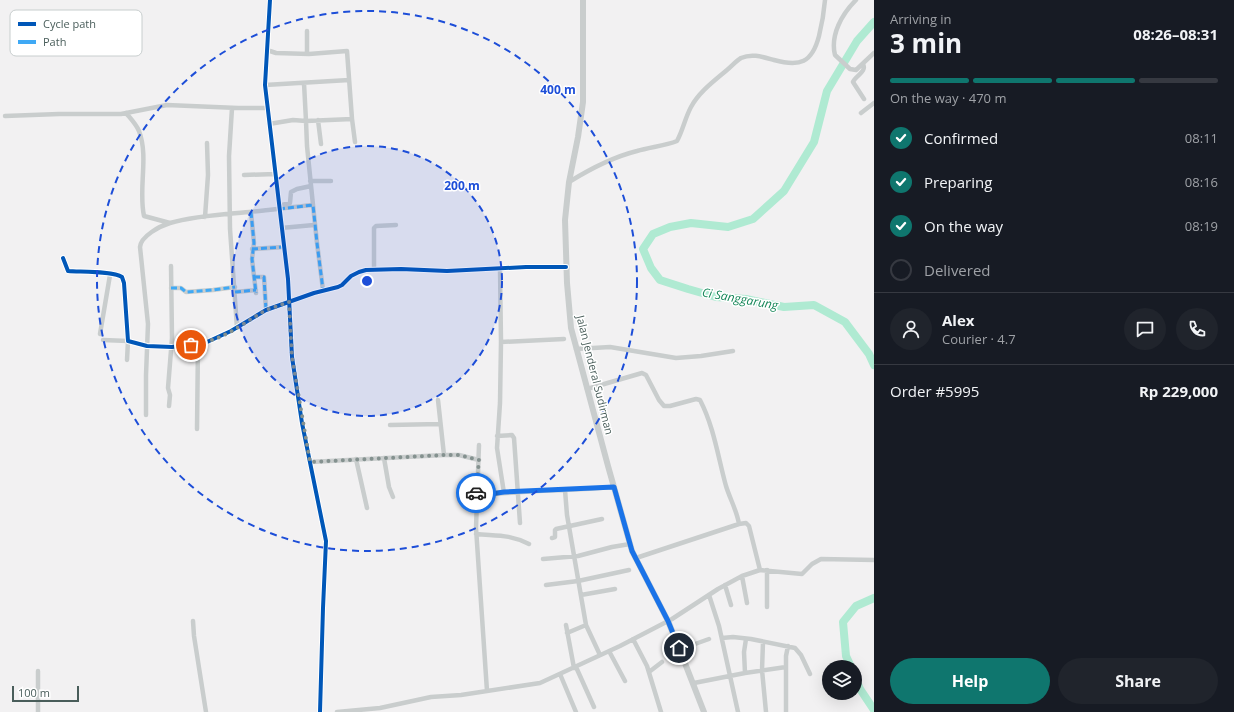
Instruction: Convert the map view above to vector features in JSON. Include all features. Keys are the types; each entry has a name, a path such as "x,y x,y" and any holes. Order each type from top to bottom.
{"main road":[{"name":"Jalan Jenderal Sudirman","path":"583,0 583,102 564,220 569,310 576,349 630,544 668,621 694,683 704,712"}],"street":[{"path":"270,0 265,85 274,174 284,247 292,357 310,462 322,514 326,541 320,712"},
{"path":"569,182 586,171 614,159 636,151 677,141 691,106 697,98 715,80 740,59 756,55 788,64 801,63 807,60 812,55 816,47 823,22 825,0"},
{"path":"856,0 842,15 833,44 834,54 850,68 856,70 874,53"},
{"path":"307,30 307,54"},
{"path":"267,50 307,54 347,50 355,142"},
{"path":"863,64 863,71 855,78 853,82 864,99"},
{"path":"265,85 349,80"},
{"path":"304,83 307,146 314,225 323,290"},
{"path":"861,113 874,103"},
{"path":"5,116 126,113 167,105 267,108"},
{"path":"232,108 229,156 230,214 231,253 235,287 237,328"},
{"path":"126,113 136,126 142,140 143,154 141,192 144,216 170,223"},
{"path":"269,124 293,120 306,121 352,119"},
{"path":"318,120 321,144"},
{"path":"205,217 208,175 207,143"},
{"path":"244,175 274,174"},
{"path":"280,209 282,205 290,202 291,192 311,184 330,181"},
{"path":"146,415 147,311 140,243 144,238 170,223 205,217 313,204"},
{"path":"235,292 256,292 252,249 254,243 251,212"},
{"path":"281,228 314,225"},
{"path":"374,270 374,228 376,226 396,225"},
{"path":"252,249 284,247"},
{"path":"63,258 68,271 119,275 124,280 128,341 127,360"},
{"path":"170,406 170,395 168,388 172,347 171,266"},
{"path":"103,340 128,341 147,346 172,347 198,344 216,339 266,310 342,285 351,276 359,272 401,269 447,271 500,268 566,268"},
{"path":"500,268 500,404 497,448 504,492"},
{"path":"100,334 110,275"},
{"path":"254,277 264,277 266,310"},
{"path":"171,288 181,288 186,292 235,287"},
{"path":"501,342 564,340"},
{"path":"197,429 198,344"},
{"path":"576,349 610,347 676,358 701,356 734,350"},
{"path":"587,389 642,373 646,375 659,400 664,406 670,406 696,399 700,400 716,444 726,487 737,514 739,524"},
{"path":"438,400 444,455"},
{"path":"390,425 440,424"},
{"path":"497,436 512,435 514,438 520,523"},
{"path":"479,445 476,496 476,534 488,691"},
{"path":"310,462 444,455 459,455 479,460"},
{"path":"384,458 389,487 393,497"},
{"path":"356,459 367,508"},
{"path":"517,492 614,487"},
{"path":"476,496 504,492 614,487"},
{"path":"565,490 569,526 586,625 600,655"},
{"path":"552,538 556,537 556,529 602,520"},
{"path":"636,558 746,523 749,526 760,570"},
{"path":"476,534 508,536 517,538 529,544"},
{"path":"543,559 574,556 630,544"},
{"path":"337,712 380,708 432,697 538,684 609,651 668,621 742,576 760,570 802,574 812,564 821,559 874,560"},
{"path":"546,585 578,581 629,570"},
{"path":"767,606 768,570"},
{"path":"742,576 747,603"},
{"path":"725,585 731,605"},
{"path":"581,595 615,589"},
{"path":"709,595 721,636 738,712"},
{"path":"193,621 206,712"},
{"path":"566,625 575,667 594,707"},
{"path":"567,633 586,625"},
{"path":"721,636 795,648 799,652 810,674"},
{"path":"633,639 648,669 661,712"},
{"path":"680,650 709,639"},
{"path":"745,673 744,652 746,639"},
{"path":"763,642 762,670 766,712"},
{"path":"786,712 786,656 788,646"},
{"path":"609,651 625,681"},
{"path":"648,669 662,662"},
{"path":"694,683 786,667"},
{"path":"38,671 38,712"},
{"path":"560,674 576,712"}],"waterway":[{"name":"Ci Sanggarung","path":"874,22 857,41 827,91 814,142 784,191 753,219 728,227 691,223 670,227 653,234 643,249 651,268 660,280 716,297 746,299 784,307 814,305 845,322 869,354 874,365"},
{"name":"Ci Sanggarung","path":"848,660 846,656 843,622 856,606 874,598"},
{"name":"Ci Sanggarung","path":"862,692 874,710"}],"marked path":[{"path":"279,209 313,205 323,290"},
{"path":"251,212 254,243 252,259 256,293"},
{"path":"252,249 284,247"},
{"path":"254,277 264,277 266,310"},
{"path":"171,288 181,288 186,292 235,287"},
{"path":"235,292 256,290"}],"cycle path":[{"path":"270,0 265,85 288,279 292,357 302,423 326,541 320,712"},
{"path":"63,258 68,271 104,273 122,277 124,283 128,341 147,346 172,347 207,342 231,331 266,310 314,293 338,287 351,276 366,270 401,269 447,271 526,267 566,267"}],"way so far":[{"path":"191,345 216,339 266,310 289,302 292,357 302,423 310,462 459,455 479,460 476,493"}],"route":[{"path":"476,493 476,496 504,492 614,487 632,551 668,621 679,648"}]}
